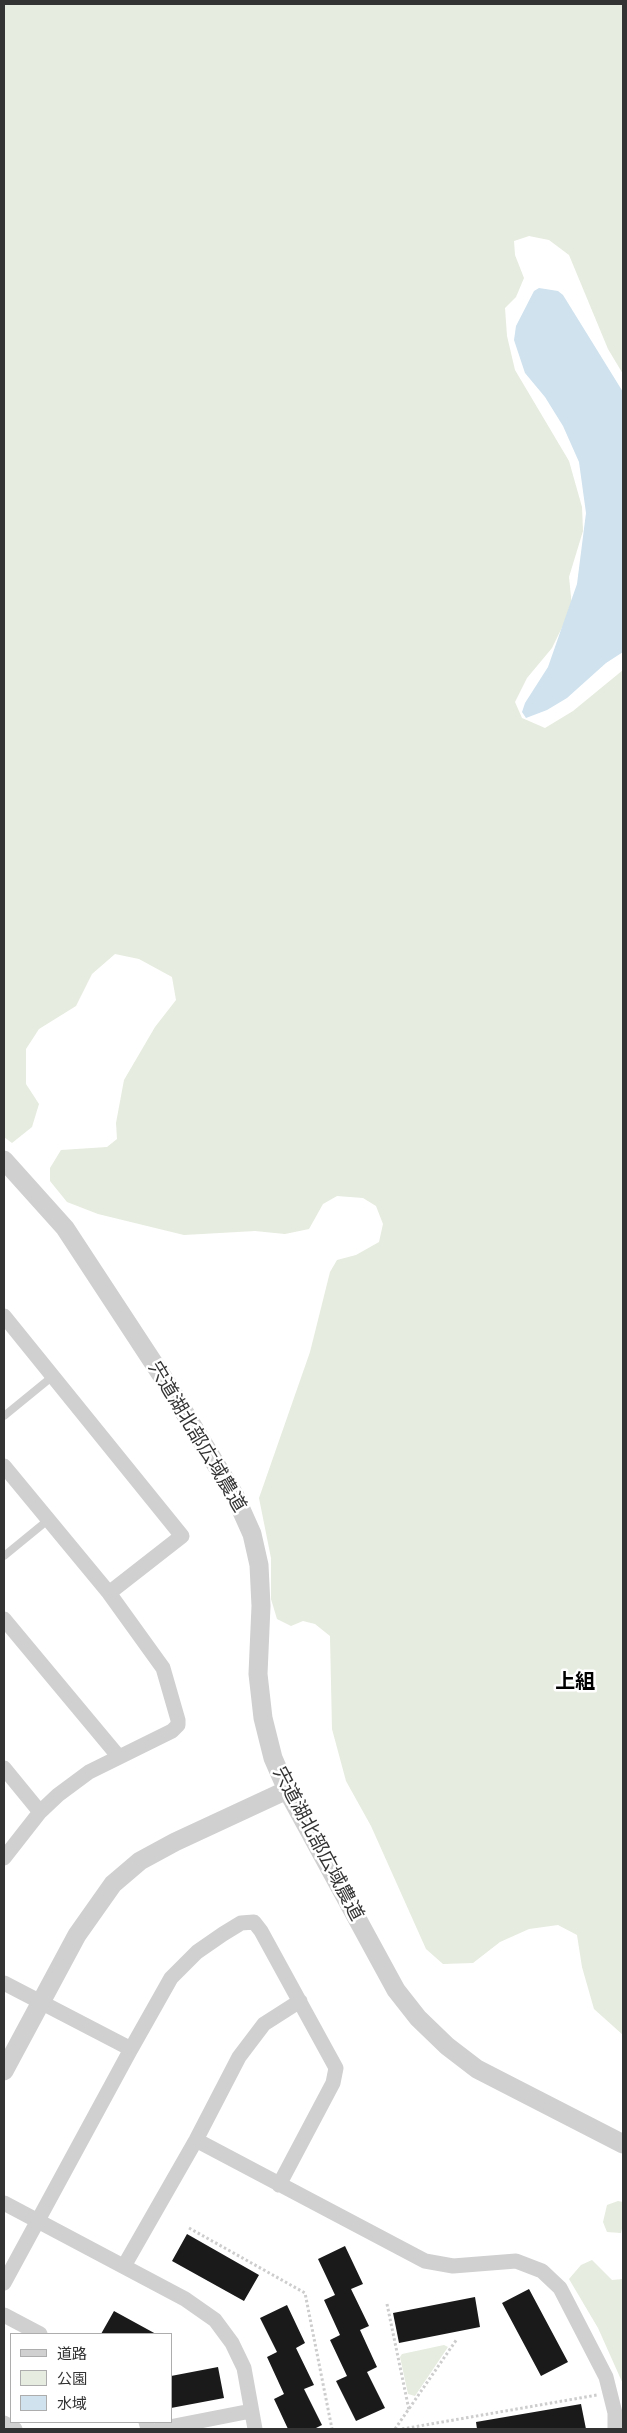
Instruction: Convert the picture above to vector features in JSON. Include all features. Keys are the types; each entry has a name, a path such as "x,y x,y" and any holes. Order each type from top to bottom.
{"street":[{"name":"宍道湖北部広域農道","path":"4,1160 65,1228 166,1382 235,1496 252,1534 259,1566 261,1606 258,1674 263,1718 273,1758 287,1790 396,1990 418,2018 447,2046 478,2069 623,2143"},
{"path":"4,1316 182,1536 109,1593"},
{"path":"4,1466 109,1593 163,1668 178,1720 178,1725 172,1731 89,1772 40,1812 4,1858"},
{"path":"4,1619 119,1757"},
{"path":"4,1768 40,1812"},
{"path":"4,2071 78,1935 113,1884 140,1861 175,1842 287,1790"},
{"path":"4,2283 171,1978 197,1952 240,1923 254,1922 258,1926 334,2062 336,2075 279,2185"},
{"path":"4,1983 131,2049"},
{"path":"124,2266 196,2140 239,2057 264,2024 300,2002"},
{"path":"196,2140 425,2261 453,2266 516,2261 542,2271 560,2288 606,2377 615,2413 615,2429"},
{"path":"4,2203 185,2299 215,2320 232,2344 244,2368 255,2429"},
{"path":"4,2314 38,2333"},
{"path":"159,2429 251,2411"},
{"path":"4,2423 15,2429"}],"lane":[{"path":"4,1416 53,1376"},
{"path":"4,1556 48,1520"}],"path":[{"path":"189,2228 305,2293 332,2429"},
{"path":"387,2304 409,2410"},
{"path":"396,2429 457,2339"},
{"path":"402,2429 600,2394"}],"green space":[{"path":"4,4 623,4 623,374 608,349 569,255 549,240 529,236 514,241 515,255 524,278 516,297 505,308 507,336 515,370 569,461 582,507 583,531 569,577 572,607 552,648 527,678 515,702 522,718 545,728 573,711 623,670 623,2035 594,2009 582,1967 577,1935 558,1925 529,1929 500,1942 473,1963 443,1964 426,1949 371,1826 346,1781 332,1729 330,1636 315,1624 303,1621 291,1626 277,1619 271,1599 271,1558 259,1498 310,1352 330,1272 337,1260 356,1255 379,1242 383,1224 376,1206 363,1198 337,1196 323,1204 309,1229 285,1234 255,1231 184,1235 98,1214 67,1202 50,1181 50,1168 61,1150 107,1147 117,1139 116,1123 124,1080 155,1027 176,1000 172,977 139,959 115,954 92,974 76,1006 39,1029 26,1049 26,1084 39,1104 32,1127 12,1143 4,1137"},
{"path":"618,2201 623,2202 621,2233 607,2232 603,2222 607,2205"},
{"path":"592,2260 612,2280 623,2279 623,2384 598,2328 569,2279 581,2265"},
{"path":"444,2345 448,2347 415,2396 408,2394 400,2357 402,2354"}],"water":[{"path":"539,288 558,291 563,295 623,392 623,652 606,663 567,698 547,710 526,718 522,712 525,703 548,667 577,584 586,513 579,462 563,426 545,397 525,373 514,340 516,326 534,291"}],"building":[{"path":"187,2234 259,2275 244,2301 172,2261"},
{"path":"345,2246 363,2284 351,2289 369,2326 360,2330 377,2367 367,2372 385,2408 356,2421 336,2381 347,2376 330,2340 340,2335 324,2300 335,2295 318,2259"},
{"path":"529,2289 568,2362 541,2376 502,2303"},
{"path":"475,2297 480,2327 399,2343 393,2313"},
{"path":"287,2305 305,2343 296,2348 314,2385 304,2389 322,2425 314,2429 288,2429 274,2399 284,2394 267,2357 277,2352 260,2318"},
{"path":"114,2311 154,2333 102,2333"},
{"path":"218,2367 224,2398 172,2408 172,2376"},
{"path":"581,2404 586,2429 477,2429 476,2422"}],"district":[{"name":"上組","path":"575,1682"}]}
